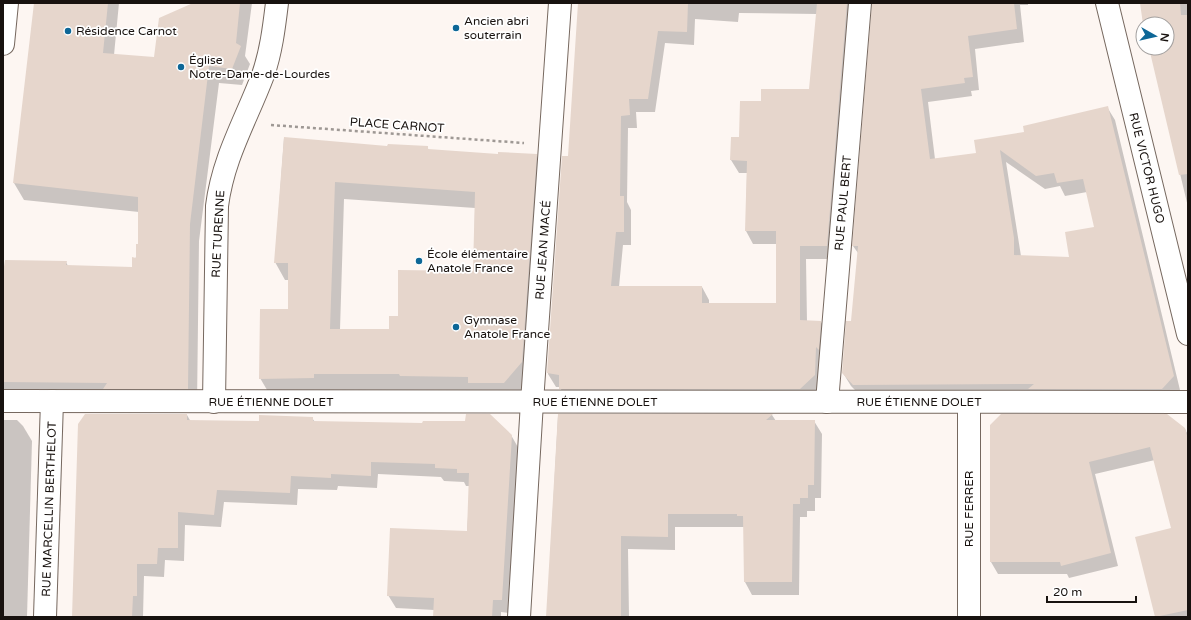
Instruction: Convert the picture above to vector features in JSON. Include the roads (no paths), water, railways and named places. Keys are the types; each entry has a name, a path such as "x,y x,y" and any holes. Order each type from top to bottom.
{"street":[{"path":"3,44 7,3"},
{"name":"RUE TURENNE","path":"214,402 217,206 226,162 263,75 270,53 277,3"},
{"name":"RUE JEAN MACÉ","path":"519,617 532,402 560,3"},
{"name":"RUE PAUL BERT","path":"827,402 860,3"},
{"name":"RUE VICTOR HUGO","path":"1107,3 1188,334"},
{"name":"RUE ÉTIENNE DOLET","path":"3,401 1188,402"},
{"name":"RUE MARCELLIN BERTHELOT","path":"45,617 52,401"},
{"name":"RUE FERRER","path":"968,402 969,617"}],"place":[{"name":"Ancien abri souterrain","path":"456,28"},
{"name":"Résidence Carnot","path":"68,31"},
{"name":"Église Notre-Dame-de-Lourdes","path":"181,67"},
{"name":"École élémentaire Anatole France","path":"419,261"},
{"name":"Gymnase Anatole France","path":"456,327"}]}
